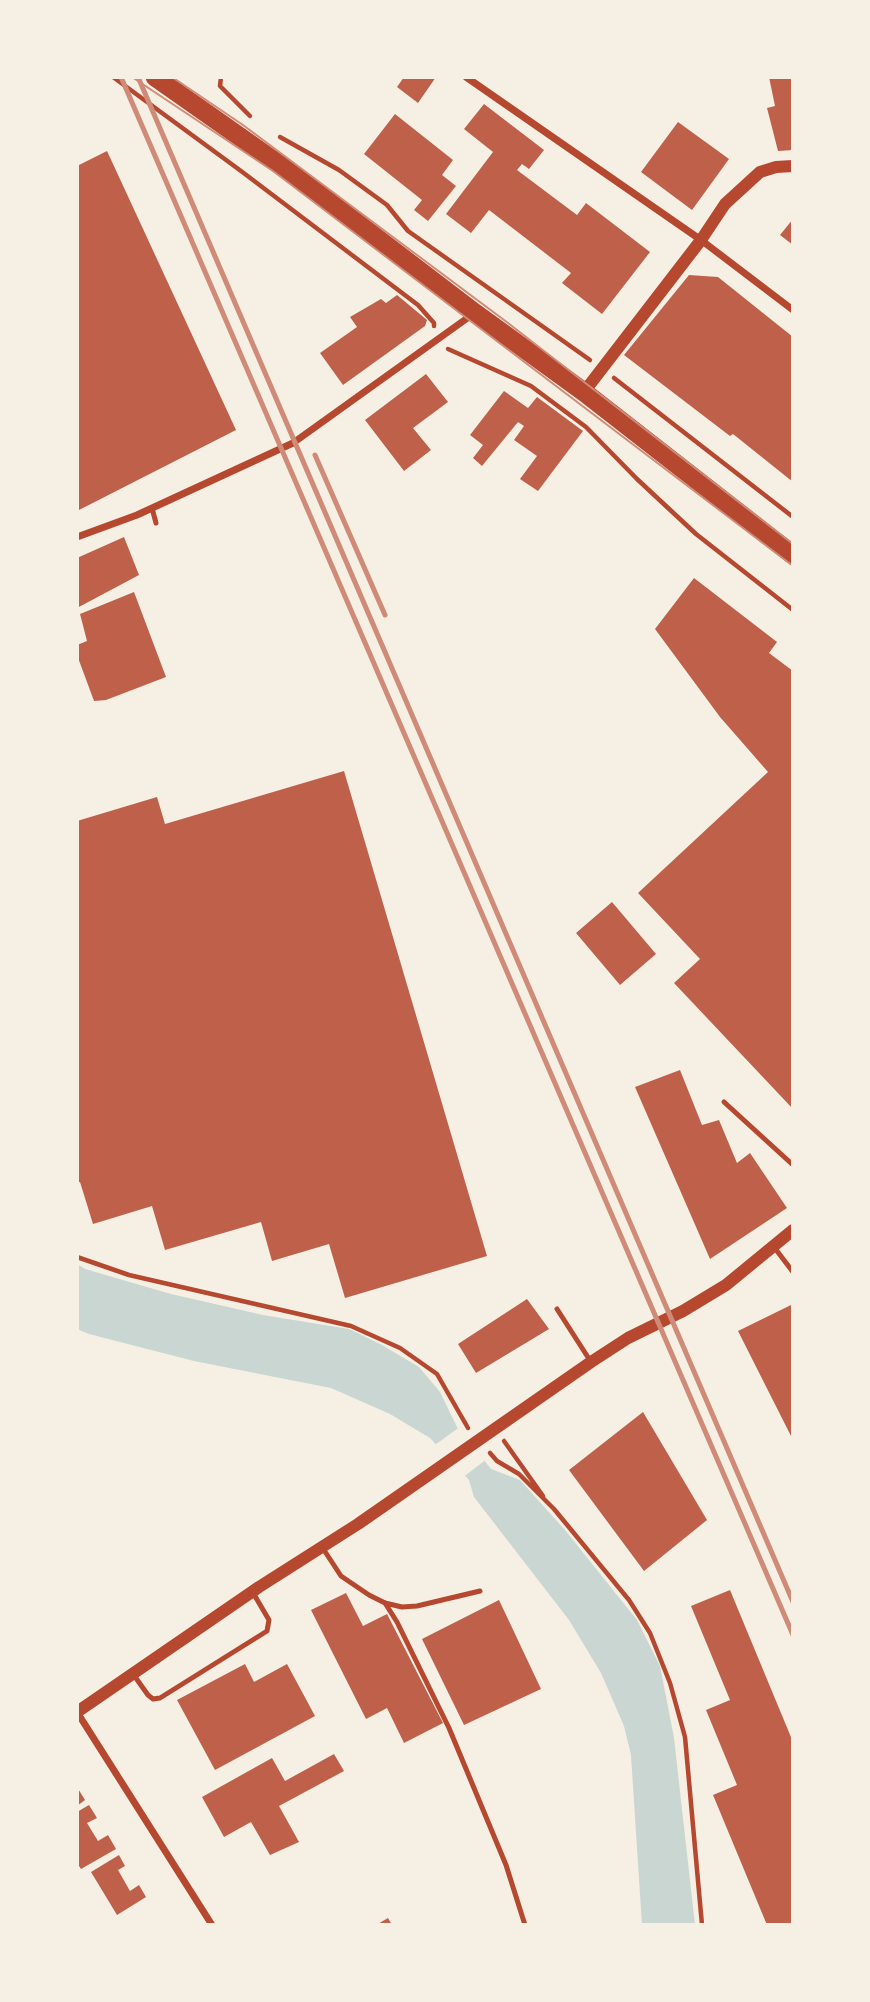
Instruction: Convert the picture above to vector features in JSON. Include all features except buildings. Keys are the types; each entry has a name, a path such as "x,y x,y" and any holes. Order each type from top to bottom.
{"highway":[{"path":"155,77 175,84 475,313 584,392 793,555"}],"street":[{"path":"466,77 701,240 793,310"},
{"path":"584,392 701,240 725,204 760,172 793,166"},
{"path":"77,537 152,508 293,443 475,313"},
{"path":"212,1925 77,1712 591,1362 628,1338 683,1311 726,1285 793,1230"}],"lane":[{"path":"152,508 156,523"},
{"path":"724,1102 793,1165"},
{"path":"774,1247 793,1272"},
{"path":"557,1309 591,1362"},
{"path":"322,1547 341,1576 385,1603 402,1607 417,1606 480,1591"},
{"path":"133,1674 148,1695 153,1699 160,1698 267,1631 269,1620 252,1591"},
{"path":"385,1603 449,1728 506,1865 525,1925"}],"path":[{"path":"221,77 220,86 258,125"},
{"path":"270,132 339,170 387,205 408,231 603,369 793,517"},
{"path":"77,1257 129,1275 351,1326 400,1348 437,1374 464,1424 473,1434"},
{"path":"486,1434 506,1441 548,1503"},
{"path":"489,1452 497,1461 519,1474 548,1503 629,1600 650,1633 670,1683 685,1737 702,1925"}],"shaded area":[{"path":"77,1264 85,1269 171,1294 263,1315 349,1329 419,1367 440,1392 457,1427 491,1469 520,1480 565,1530 637,1620 660,1666 674,1738 695,1925 642,1925 631,1755 624,1726 601,1673 569,1620 474,1497 469,1480 430,1438 390,1414 331,1388 194,1361 77,1329"}],"pier":[{"path":"461,1426 487,1459 462,1478 432,1447"}],"tram line":[{"path":"132,77 273,171 793,566"},
{"path":"172,77 243,125 508,323 793,544"}],"railway":[{"path":"121,77 793,1635"},
{"path":"138,77 793,1602"},
{"path":"315,455 385,615"}]}
